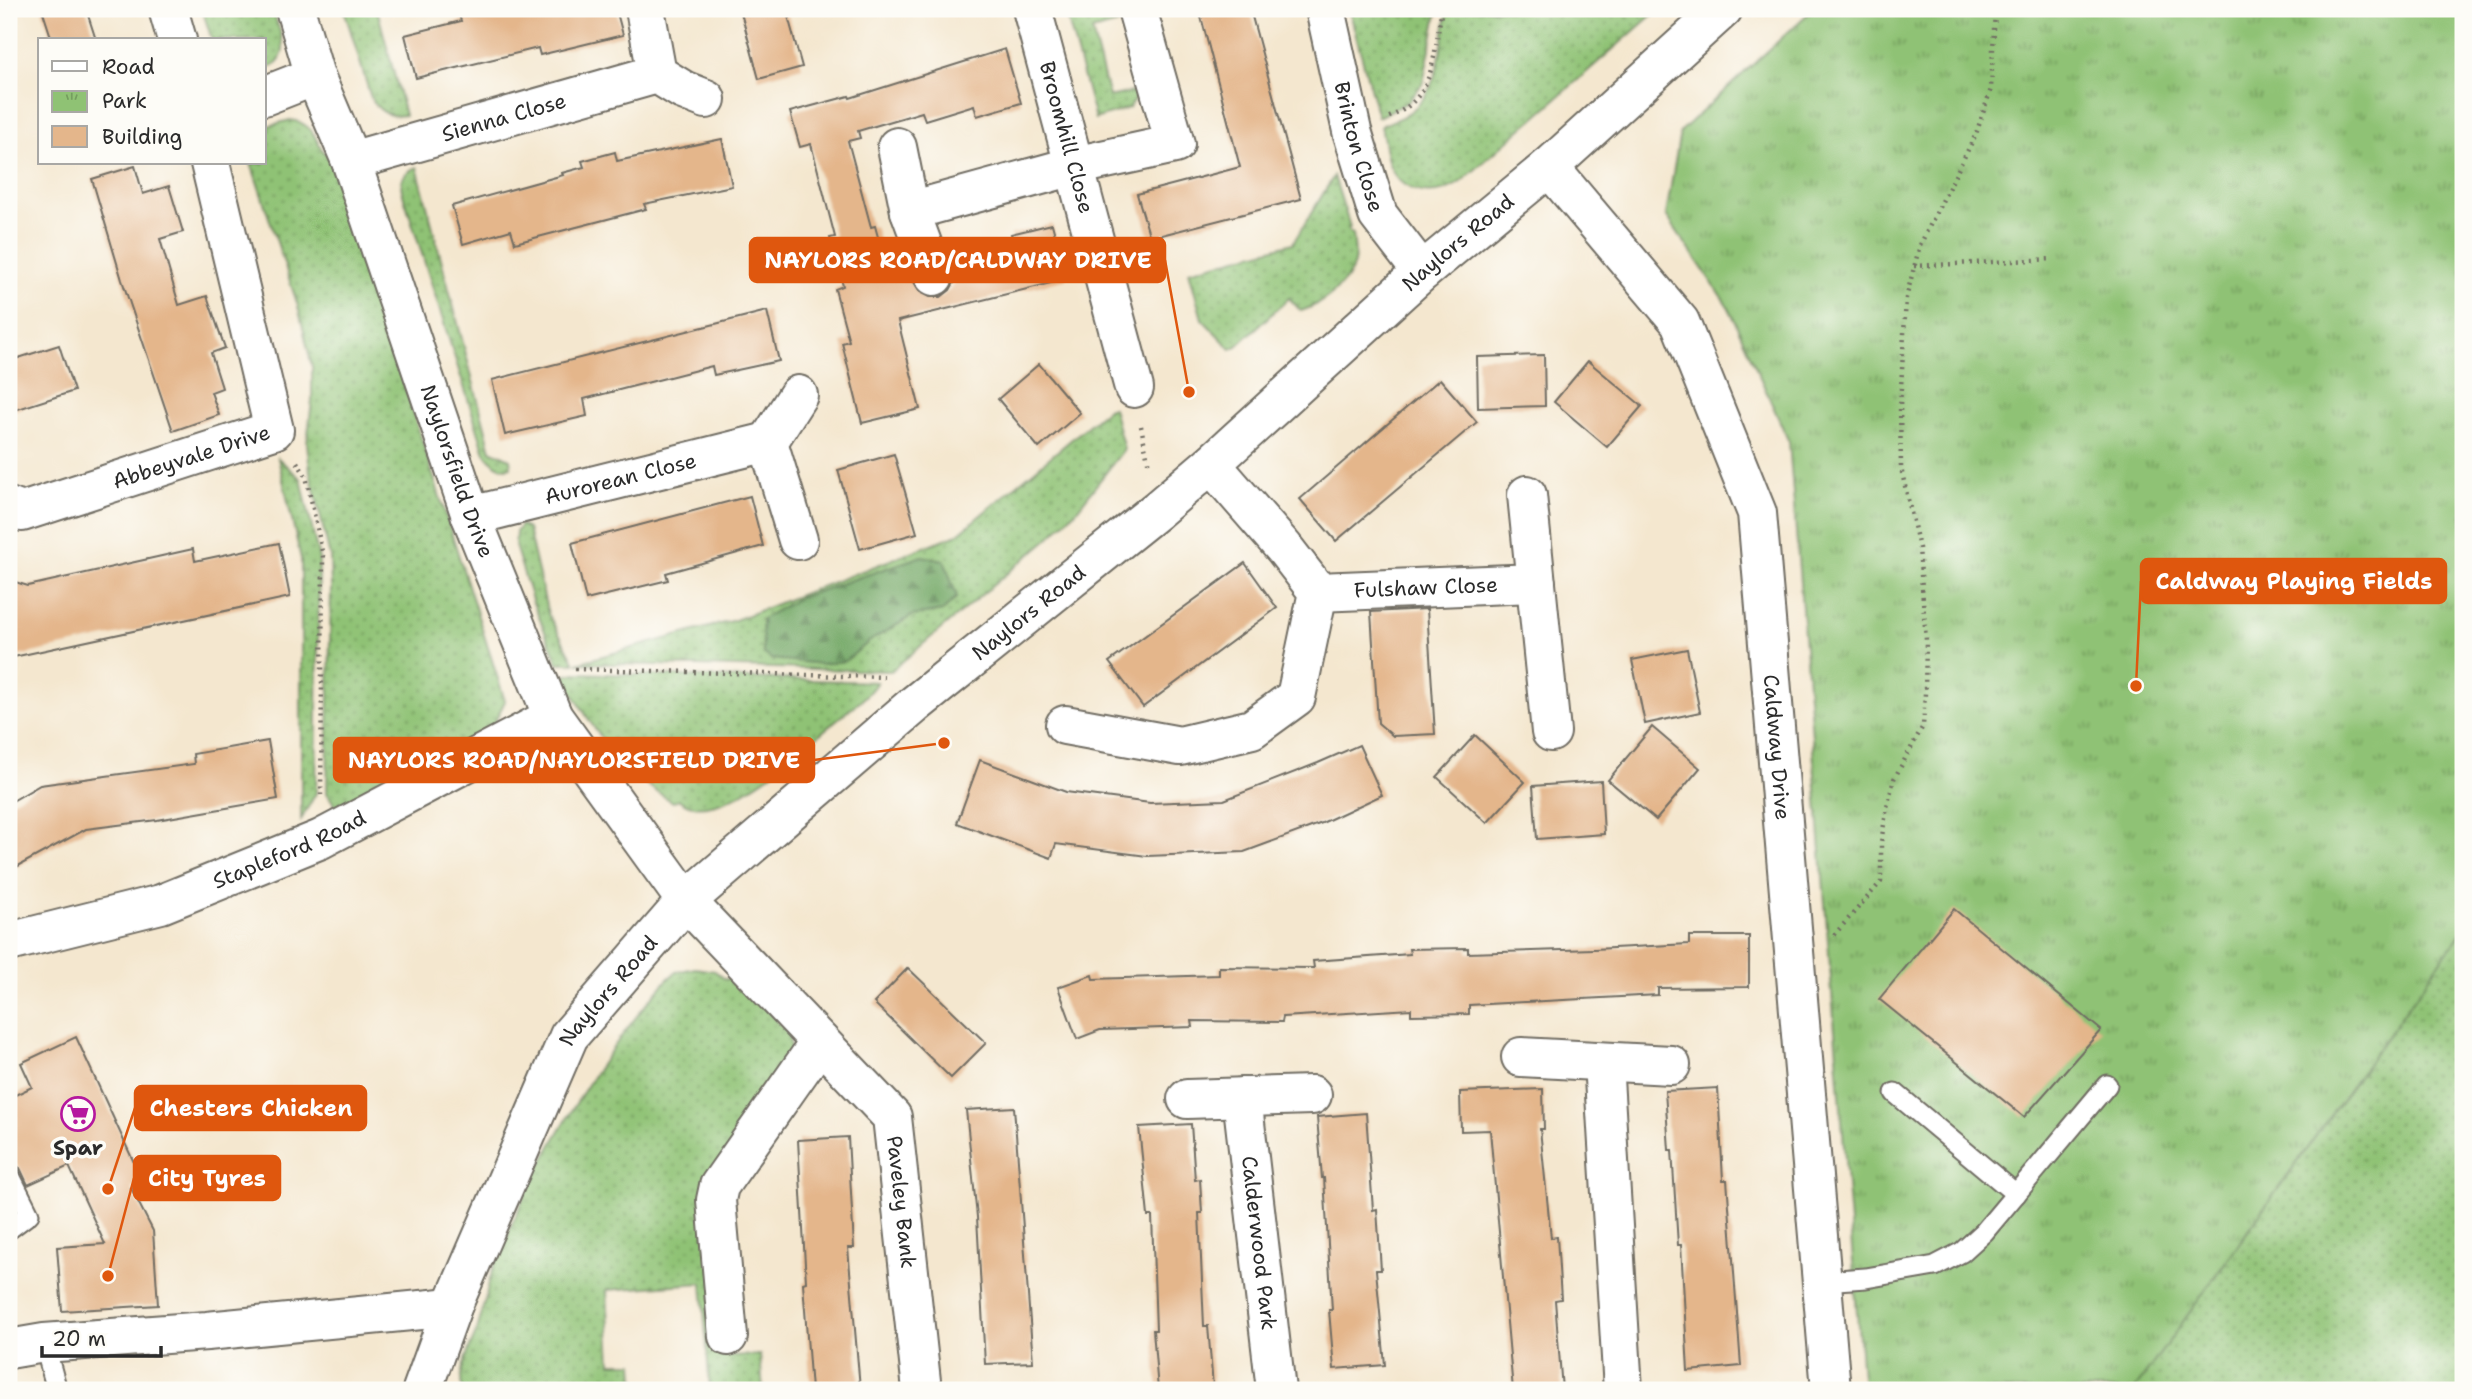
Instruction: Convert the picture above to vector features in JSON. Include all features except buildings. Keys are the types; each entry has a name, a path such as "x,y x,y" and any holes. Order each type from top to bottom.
{"street":[{"path":"168,9 176,38"},
{"name":"Naylorsfield Drive","path":"295,9 315,76 351,161 471,516 553,717 686,901"},
{"path":"645,9 657,74 683,90 706,99"},
{"name":"Broomhill Close","path":"1031,9 1134,388"},
{"path":"910,211 1074,166 1175,144 1136,9"},
{"name":"Brinton Close","path":"1325,9 1352,131 1378,215 1422,272"},
{"name":"Naylors Road","path":"422,1390 453,1307 569,1036 686,901 914,705 1212,464 1422,272 1549,167 1723,9"},
{"name":"Sienna Close","path":"351,161 657,74"},
{"path":"266,95 315,76"},
{"path":"897,147 910,211 934,276"},
{"name":"Abbeyvale Drive","path":"9,507 22,512 274,430 210,164"},
{"name":"Caldway Drive","path":"1549,167 1680,323 1758,513 1831,1390"},
{"path":"798,395 768,442 798,540"},
{"name":"Aurorean Close","path":"471,516 768,442"},
{"path":"1065,725 1180,746 1252,729 1296,697 1318,592 1212,464"},
{"path":"1527,495 1551,732"},
{"name":"Fulshaw Close","path":"1318,592 1536,583"},
{"name":"Stapleford Road","path":"9,942 161,904 321,839 553,717"},
{"name":"Paveley Bank","path":"686,901 892,1117 922,1390"},
{"path":"728,1336 716,1200 719,1186 820,1042"},
{"path":"1521,1057 1671,1066"},
{"path":"1603,1062 1623,1390"},
{"path":"1187,1099 1312,1095"},
{"name":"Calderwood Park","path":"1242,1097 1276,1390"},
{"path":"26,1346 453,1307"}],"lane":[{"path":"1822,1281 1866,1278 1935,1266 1962,1252 1984,1232 2107,1085"},
{"path":"1895,1093 2016,1194"},
{"path":"9,1174 29,1214 9,1229"},
{"path":"26,1346 57,1390"}],"path":[{"path":"1352,131 1403,111 1420,96 1426,87 1442,9"},
{"path":"1796,978 1881,882 1881,842 1889,797 1895,779 1923,726 1926,640 1919,548 1901,468 1900,407 1906,298 1920,245 1976,134 1987,100 1995,9"},
{"path":"1914,266 2053,259"},
{"path":"1134,388 1157,510"},
{"path":"274,430 306,476 323,556 321,839"},
{"path":"536,676 560,668 884,677 914,705"}],"green space":[{"path":"202,9 272,9 283,52 274,65 266,69 266,38 211,38"},
{"path":"344,9 377,9 405,115 385,112 377,107 371,98"},
{"path":"1065,9 1113,9 1118,24 1092,31 1109,97 1137,91 1138,94 1129,108 1095,119"},
{"path":"1349,9 1438,9 1423,83 1408,102 1378,117"},
{"path":"1448,9 1659,9 1462,181 1441,191 1420,192 1402,183 1395,175 1389,164 1381,126 1408,113 1421,102 1428,90 1438,64"},
{"path":"1813,9 2463,9 2463,930 2134,1390 1863,1390 1789,442 1729,308 1666,215 1680,132"},
{"path":"290,120 297,121 314,135 323,152 331,155 505,701 492,728 344,820 327,793 330,557 310,472 307,443 312,400 312,367 298,306 251,164 266,164 266,126"},
{"path":"417,167 491,450 510,459 511,467 499,467 485,453 402,191 404,176"},
{"path":"1334,176 1350,227 1348,231 1353,234 1355,256 1351,271 1333,293 1309,308 1301,311 1289,298 1231,349 1202,319 1189,271 1293,243"},
{"path":"1109,408 1113,408 1124,449 1076,511 1048,539 891,671 577,663 735,620 958,534"},
{"path":"278,458 301,479 319,559 316,793 301,820 301,559"},
{"path":"521,525 528,529 548,614 575,663 558,663 533,603 515,546 516,532"},
{"path":"922,556 944,560 957,597 943,611 912,616 870,641 845,661 822,664 771,659 763,653 762,619 799,598"},
{"path":"575,673 877,682 857,703 759,782 736,796 714,804 694,806 678,799 673,802 653,789 609,748 563,676"},
{"path":"2463,930 2463,1390 2134,1390"},
{"path":"695,968 715,971 726,980 733,974 789,1034 791,1053 713,1220 724,1356 760,1355 763,1390 710,1390 702,1283 607,1290 611,1363 634,1363 635,1377 645,1390 464,1390 461,1384 462,1369 477,1330 494,1266 547,1154 594,1075 649,1001 676,972"}],"place":[{"name":"NAYLORS ROAD/CALDWAY DRIVE","path":"1189,392"},
{"name":"Caldway Playing Fields","path":"2136,686"},
{"name":"NAYLORS ROAD/NAYLORSFIELD DRIVE","path":"944,743"},
{"name":"Spar","path":"78,1114"},
{"name":"Chesters Chicken","path":"108,1189"},
{"name":"City Tyres","path":"108,1276"}]}
